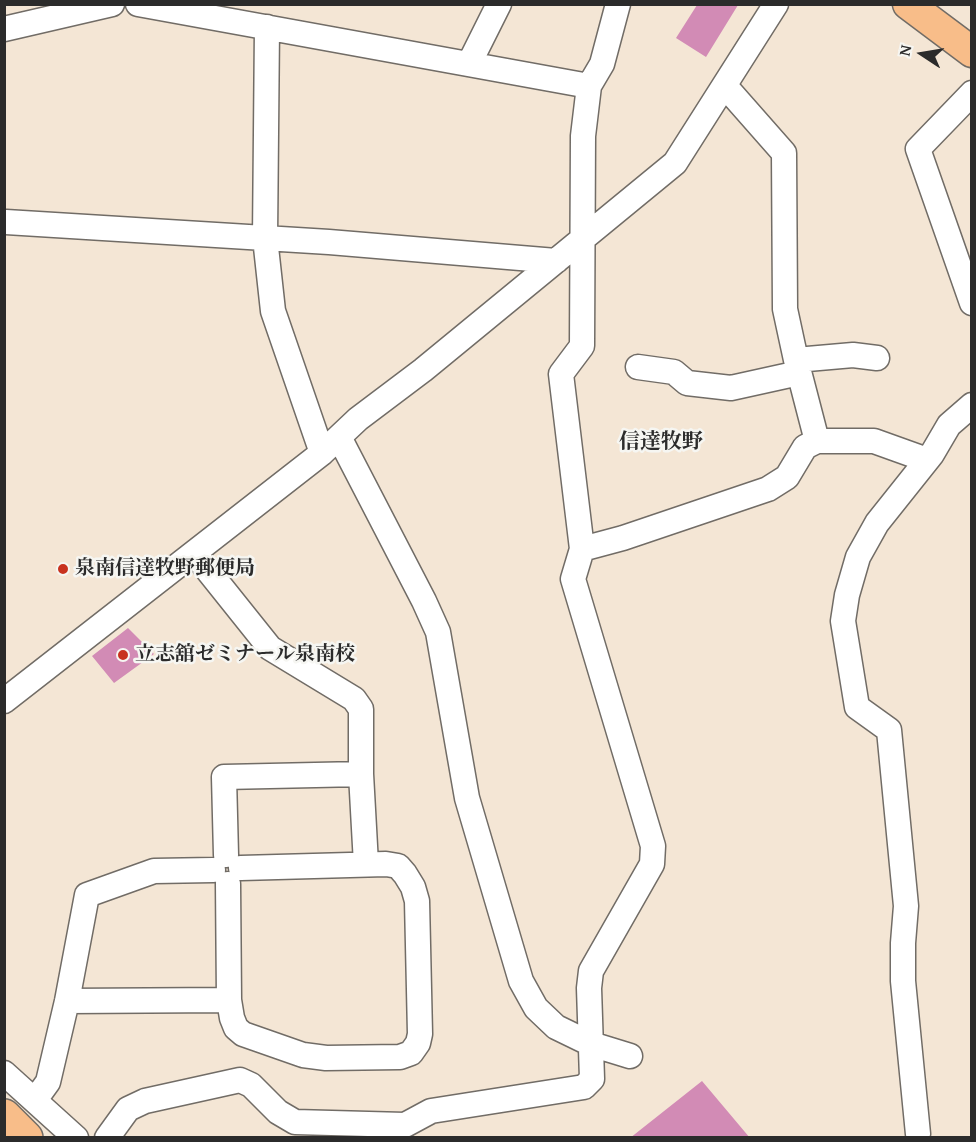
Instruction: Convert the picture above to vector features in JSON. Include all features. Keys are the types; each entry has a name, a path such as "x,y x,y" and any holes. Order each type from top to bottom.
{"highway":[{"path":"4,1116 26,1137"}],"main road":[{"path":"908,4 972,52"}],"street":[{"path":"4,29 112,4"},
{"path":"138,4 589,86"},
{"path":"469,64 499,4"},
{"path":"106,1137 128,1109 145,1101 240,1080 250,1085 278,1112 295,1122 405,1125 431,1111 584,1087 592,1079 589,988 591,971 652,864 653,846 573,579 582,549 561,374 582,346 584,135 589,86 602,64 618,4"},
{"path":"4,701 330,445 358,419 423,370 675,163 776,4"},
{"path":"267,27 265,238 273,311 330,445 424,601 438,632 467,798 521,981 536,1008 556,1028 591,1044 630,1056"},
{"path":"725,86 784,153 785,309 817,441"},
{"path":"972,93 918,149 972,303"},
{"path":"6,222 329,242 556,261"},
{"path":"638,367 674,372 687,383 731,388 797,366 853,355 877,358"},
{"path":"918,1134 903,981 906,906 889,730 857,707 843,621 847,595 858,557 877,523 927,460 949,425 972,405"},
{"path":"582,549 623,538 768,489 787,477 805,447 817,441 874,441 927,460"},
{"path":"194,553 270,648 354,699 361,709 361,774 366,864"},
{"path":"35,1100 48,1082 67,1000 87,895 154,871 227,869 366,864 398,866 413,887 417,901 420,1034 418,1043 411,1053 400,1057 326,1058 303,1055 243,1034 236,1028 232,1018 229,1000 227,869 224,777 361,774"},
{"path":"67,1000 229,1000"},
{"path":"4,1073 76,1137"}],"building":[{"path":"697,5 738,5 706,57 676,38"},
{"name":"立志舘ゼミナール泉南校","path":"128,628 154,654 114,683 92,656"},
{"path":"702,1081 750,1138 630,1138"}],"place":[{"name":"泉南信達牧野郵便局","path":"63,569"},
{"name":"立志舘ゼミナール泉南校","path":"123,655"}],"district":[{"name":"信達牧野","path":"661,443"}]}
